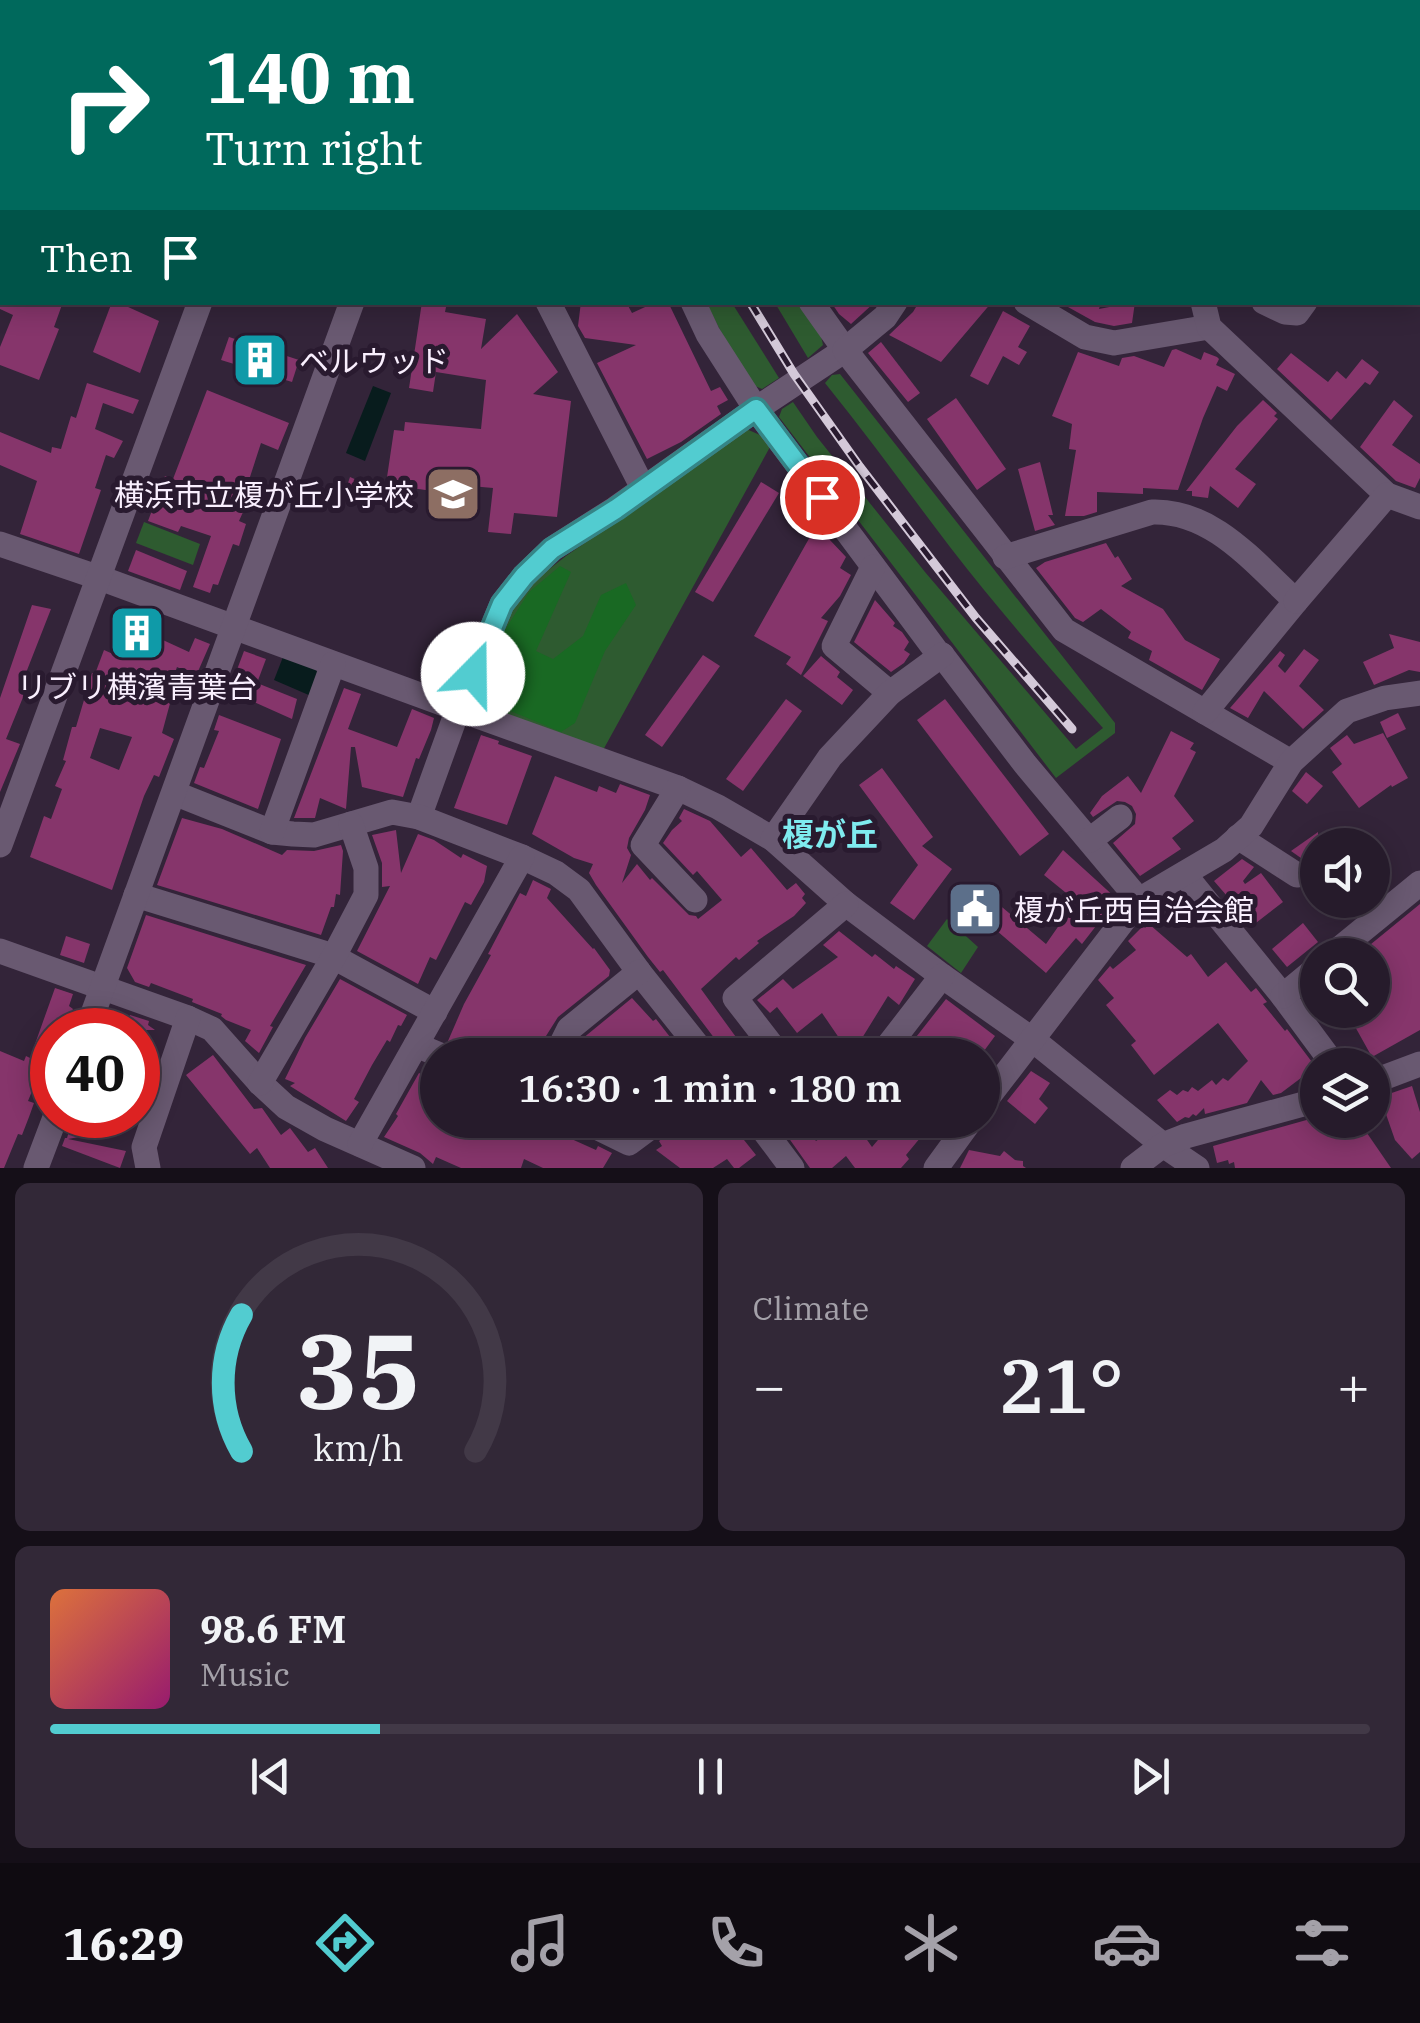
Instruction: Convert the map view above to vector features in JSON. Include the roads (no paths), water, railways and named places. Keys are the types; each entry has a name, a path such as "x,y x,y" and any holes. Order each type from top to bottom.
{"street":[{"path":"0,845 199,305"},
{"path":"95,1008 351,305"},
{"path":"550,305 644,488"},
{"path":"694,305 708,334 937,652 1139,900"},
{"path":"813,305 840,353 1064,630 1291,762"},
{"path":"419,817 502,604 524,576 552,549 840,353 885,317 892,305"},
{"path":"1031,305 1085,337 1114,343 1206,315 1388,496 1420,507"},
{"path":"1270,305 1297,314 1302,305"},
{"path":"1205,712 1388,496"},
{"path":"1005,557 1152,512 1170,512 1193,518 1219,532 1296,601"},
{"path":"0,544 678,788 718,806 772,839 846,904 1034,1040 1162,1145 1197,1168"},
{"path":"874,567 834,646 890,693"},
{"path":"772,839 830,757 890,693 942,655"},
{"path":"272,832 333,664"},
{"path":"1000,1082 1139,900 1224,850 1250,826 1291,762 1347,712 1385,698 1420,693"},
{"path":"678,788 643,846 695,900"},
{"path":"174,794 272,832 314,835 392,812 419,817 556,873 580,890 692,1038"},
{"path":"1090,840 1120,817"},
{"path":"260,1083 366,896 366,868 351,824"},
{"path":"1238,837 1297,875"},
{"path":"430,1038 435,1012 522,857"},
{"path":"1184,874 1321,1048"},
{"path":"1353,938 1420,883"},
{"path":"136,895 334,958 435,1012"},
{"path":"767,1038 736,998 846,904"},
{"path":"0,951 212,1029 286,1107 367,1154 413,1168"},
{"path":"564,1038 568,1028 640,972"},
{"path":"894,1038 942,976"},
{"path":"1283,996 1300,982"},
{"path":"148,1168 144,1147 188,1018"},
{"path":"367,1154 420,1064"},
{"path":"1390,1075 1420,1064"},
{"path":"1133,1168 1162,1145 1300,1105"},
{"path":"36,1168 47,1138"},
{"path":"766,1138 781,1164"},
{"path":"936,1168 958,1138"}],"railway":[{"path":"752,305 794,374 860,467 976,618 1072,729"}],"place":[{"name":"ベルウッド","path":"260,360"},
{"name":"横浜市立榎が丘小学校","path":"453,494"},
{"name":"リブリ横濱青葉台","path":"137,633"},
{"name":"榎が丘西自治会館","path":"975,909"}],"district":[{"name":"榎が丘","path":"830,834"}]}
